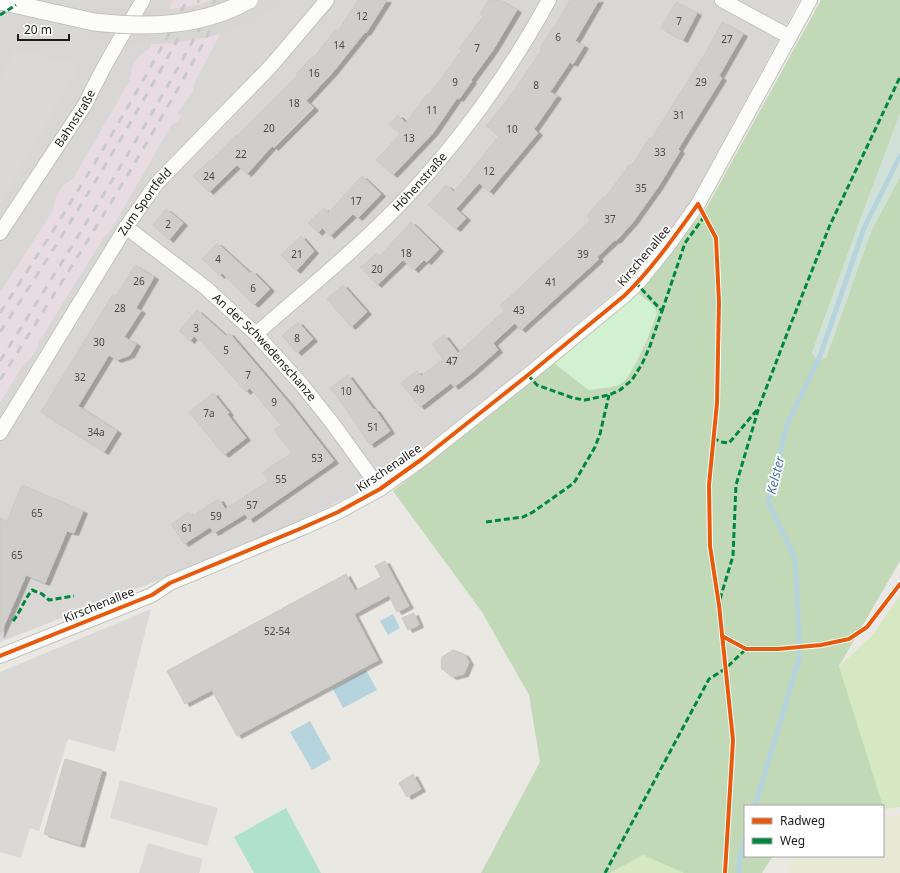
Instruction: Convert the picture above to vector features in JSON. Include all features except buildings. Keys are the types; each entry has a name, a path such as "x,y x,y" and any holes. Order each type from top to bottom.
{"street":[{"path":"0,0 94,22 148,26 182,23 219,14 249,0"},
{"name":"Bahnstraße","path":"0,234 86,103 107,60 143,0"},
{"name":"Zum Sportfeld","path":"0,433 126,227 157,183 270,66 327,0"},
{"name":"Höhenstraße","path":"256,334 362,241 403,201 445,154 495,87 520,49 549,0"},
{"path":"722,0 790,37"},
{"name":"Kirschenallee","path":"0,656 152,595 170,583 338,512 380,489 422,459 528,375 624,296 637,284 667,247 698,204 810,0"},
{"name":"An der Schwedenschanze","path":"126,227 206,288 256,334 302,385 333,424 380,489"}],"shaded area":[{"path":"0,0 174,0 149,49 138,57 132,68 130,81 73,179 62,187 56,198 53,211 0,293"},
{"path":"174,0 238,0 194,83 192,93 177,113 181,116 177,122 171,125 109,233 105,235 39,341 30,359 25,362 0,402 0,293 53,211 56,198 62,187 73,179 130,81 132,68 138,57 149,49"},
{"path":"238,0 800,0 691,201 632,278 524,368 418,452 372,485 300,521 172,575 0,642 0,402 25,362 30,359 39,341 105,235 109,233 171,125 177,122 181,116 177,113 192,93 194,83"},
{"path":"16,49 80,65 0,205 0,77"},
{"path":"900,114 900,177 871,231 826,358 818,361 812,353"},
{"path":"151,609 115,752 68,739 39,831 30,828 21,858 0,852 0,672"},
{"path":"120,780 218,808 207,846 110,818"},
{"path":"148,843 203,859 199,873 139,873"}],"green space":[{"path":"821,0 900,0 900,114 812,353 826,358 871,231 900,177 900,561 839,666 883,805 744,805 744,857 772,857 762,873 684,873 643,855 610,873 481,873 540,762 529,695 482,612 393,491 554,363 589,390 617,385 626,379 637,360 654,306 639,294 707,207"},
{"path":"639,294 654,306 657,313 647,340 636,363 626,379 619,385 589,390 554,363"},
{"path":"900,596 900,807 884,809 884,805 839,666 871,637"},
{"path":"286,808 321,873 254,873 234,837"},
{"path":"900,815 900,873 788,873 791,857 884,857 884,817"},
{"path":"643,855 684,873 610,873"}],"water":[{"path":"393,614 400,628 388,635 380,621"},
{"path":"366,670 377,690 343,708 333,689"},
{"path":"310,721 331,759 312,770 290,732"}],"pier":[{"path":"213,0 284,0 271,10 246,24 213,36 182,42 158,44 113,43 88,39 99,6 129,9 173,9 201,4"}],"waterway":[{"name":"Kelster","path":"755,805 799,659 795,558 768,502 787,425 820,356 864,228 900,156"},
{"name":"Kelster","path":"739,873 740,857 744,843"}],"railway":[{"path":"0,313 97,159 187,0"},
{"path":"0,332 103,168 152,85 199,0"},
{"path":"0,361 84,227 138,137 215,0"},
{"path":"0,380 145,145 226,0"}],"marked path":[{"path":"0,15 16,5"},
{"path":"720,599 733,556 736,485 759,407 830,225 900,77"},
{"path":"662,311 685,243 704,217"},
{"path":"528,375 537,385 573,398 585,400 609,395 620,390 632,380 642,364 650,346 662,311 637,284"},
{"path":"486,522 523,517 533,512 574,483 595,447 600,434 609,395"},
{"path":"713,438 721,442 729,443 757,410"},
{"path":"13,621 32,590 42,594 49,600 74,596"},
{"path":"605,873 709,679 725,669 746,649"}],"cycle path":[{"path":"698,204 716,238 719,302 717,403 709,485 710,546 719,605 733,740 725,873"},
{"path":"0,656 152,595 170,583 338,512 380,489 422,459 624,296 654,263 698,204"},
{"path":"722,636 746,649 778,649 821,645 849,639 867,627 900,584"}]}
